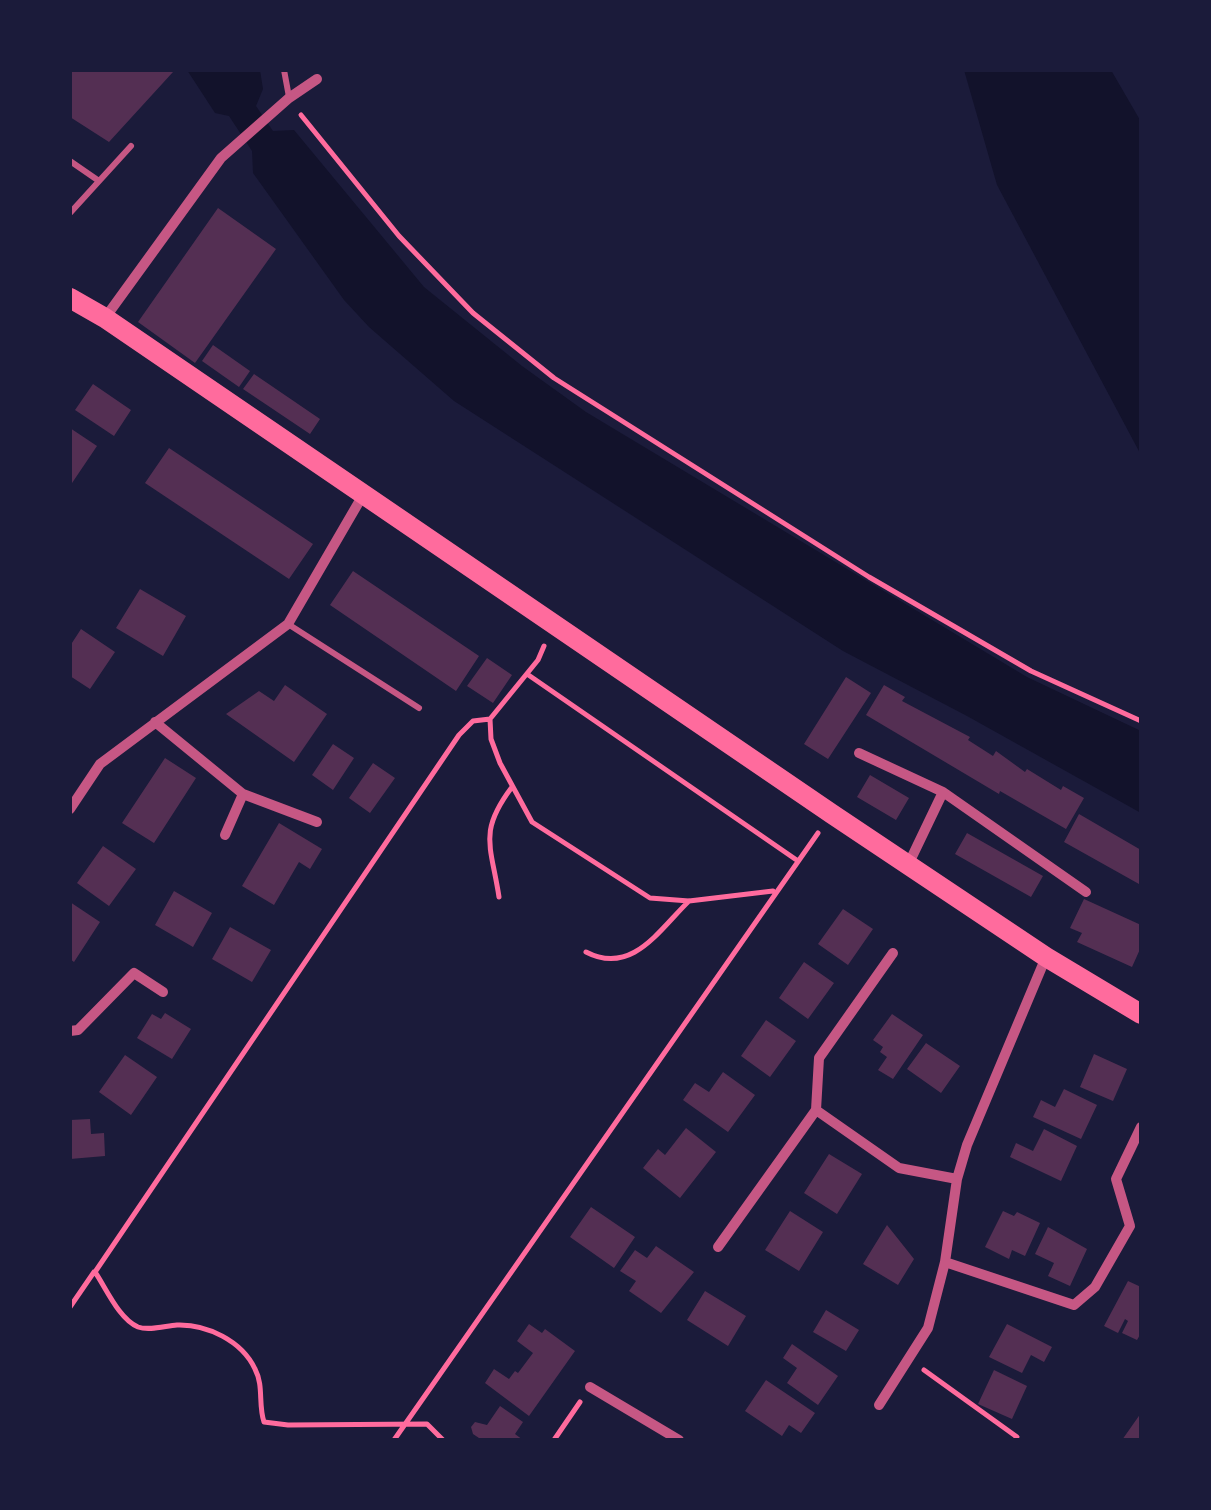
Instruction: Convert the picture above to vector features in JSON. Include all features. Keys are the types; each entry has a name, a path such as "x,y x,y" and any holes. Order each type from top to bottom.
{"main road":[{"path":"70,298 106,318 832,814 1046,957 1141,1014"}],"street":[{"path":"106,318 221,158 289,98 317,79"},
{"path":"70,808 100,764 288,624 363,495"},
{"path":"155,722 244,794 318,822"},
{"path":"858,752 943,792 1086,892"},
{"path":"909,863 943,792"},
{"path":"225,835 244,794"},
{"path":"718,1248 816,1110 819,1058 892,953"},
{"path":"879,1405 928,1328 945,1262 966,1145 1046,957"},
{"path":"70,1032 78,1030 134,973 164,992"},
{"path":"816,1110 899,1168 958,1178"},
{"path":"945,1262 1074,1305 1095,1286 1135,1228 1116,1179 1141,1127"},
{"path":"590,1387 679,1440"}],"lane":[{"path":"284,70 289,98"},
{"path":"70,213 131,146"},
{"path":"70,161 100,181"},
{"path":"288,624 419,708"}],"path":[{"path":"322,144 399,236 473,313 554,378 902,596 1031,671 1141,720"},
{"path":"70,1307 460,736 474,722 490,719 527,674 798,861"},
{"path":"490,719 491,738 532,822 650,898 689,900 776,891"},
{"path":"499,897 488,830 494,812 512,787"},
{"path":"394,1440 832,814"},
{"path":"586,952 607,960 631,956 689,900"},
{"path":"94,1272 128,1320 141,1328 198,1327 219,1334 239,1348 262,1386 259,1408 264,1422 427,1424 443,1440"},
{"path":"909,1358 1016,1440"},
{"path":"554,1440 590,1387"}],"shaded area":[{"path":"187,70 260,70 263,89 256,106 273,131 294,130 424,287 586,412 1027,677 1141,731 1141,813 843,651 454,401 344,300 253,173 252,151 229,116 215,113"},
{"path":"964,70 1111,70 1140,120 1141,455 997,185"}],"building":[{"path":"70,70 173,72 109,142 70,117"},
{"path":"218,208 276,249 195,363 138,322"},
{"path":"213,345 250,371 239,387 202,361"},
{"path":"254,374 320,419 310,434 243,389"},
{"path":"93,384 131,410 114,436 75,410"},
{"path":"70,428 97,446 70,486"},
{"path":"169,448 313,544 289,579 145,483"},
{"path":"353,571 479,656 456,691 330,605"},
{"path":"140,589 186,616 163,656 116,628"},
{"path":"81,629 115,652 90,689 70,676 70,646"},
{"path":"487,658 512,675 493,703 467,686"},
{"path":"846,677 871,693 828,759 804,744"},
{"path":"285,685 327,714 294,762 226,714 259,691 274,701"},
{"path":"884,685 905,697 902,701 970,737 968,740 993,756 996,751 1025,772 1027,769 1061,790 1063,786 1084,798 1066,829 866,715"},
{"path":"333,744 354,758 333,790 312,775"},
{"path":"165,758 196,778 154,843 122,823"},
{"path":"373,763 395,778 370,813 349,798"},
{"path":"870,775 909,798 896,820 857,797"},
{"path":"1079,814 1141,850 1139,884 1064,842"},
{"path":"279,823 322,849 310,869 299,862 274,905 242,886"},
{"path":"967,833 1043,876 1031,897 955,854"},
{"path":"103,846 136,869 109,906 77,883"},
{"path":"174,891 212,913 193,947 155,925"},
{"path":"1084,899 1141,925 1141,947 1132,967 1077,942 1082,933 1070,928"},
{"path":"70,902 100,922 74,962 70,959"},
{"path":"843,909 873,929 848,965 818,944"},
{"path":"230,927 271,950 252,982 212,959"},
{"path":"804,962 834,983 808,1019 779,998"},
{"path":"165,1013 191,1029 172,1059 137,1038 152,1014 161,1019"},
{"path":"892,1014 923,1035 893,1079 878,1070 887,1057 880,1052 883,1047 873,1040"},
{"path":"766,1020 796,1041 770,1077 741,1056"},
{"path":"926,1043 960,1066 941,1093 907,1069"},
{"path":"1094,1054 1127,1069 1113,1101 1080,1087"},
{"path":"125,1055 157,1077 131,1115 99,1092"},
{"path":"723,1072 755,1095 728,1132 683,1100 695,1083 709,1092"},
{"path":"1064,1089 1097,1105 1081,1139 1033,1117 1041,1100 1055,1107"},
{"path":"90,1119 91,1134 104,1133 105,1156 70,1159 70,1120"},
{"path":"686,1128 716,1152 680,1198 643,1168 658,1149 665,1155"},
{"path":"1044,1129 1077,1146 1061,1181 1010,1157 1016,1143 1033,1151"},
{"path":"829,1154 862,1174 837,1214 804,1193"},
{"path":"591,1207 635,1237 614,1268 570,1237"},
{"path":"790,1211 823,1232 799,1271 765,1250"},
{"path":"1003,1211 1014,1216 1017,1212 1040,1223 1025,1256 1012,1250 1009,1259 985,1247"},
{"path":"887,1225 914,1259 898,1285 863,1264"},
{"path":"1048,1227 1087,1249 1070,1286 1048,1276 1054,1263 1035,1254"},
{"path":"656,1246 694,1272 661,1313 629,1291 636,1281 620,1271 635,1250 647,1258"},
{"path":"1128,1281 1141,1287 1141,1333 1137,1340 1122,1333 1128,1321 1125,1319 1118,1333 1104,1326"},
{"path":"705,1291 746,1316 728,1346 687,1320"},
{"path":"826,1310 859,1330 846,1351 813,1332"},
{"path":"529,1324 542,1333 545,1329 575,1351 529,1416 485,1383 494,1369 509,1379 533,1353 517,1341"},
{"path":"1007,1324 1052,1347 1044,1362 1031,1355 1022,1373 989,1357"},
{"path":"792,1344 838,1376 818,1405 787,1383 797,1368 783,1358"},
{"path":"994,1370 1027,1386 1012,1419 978,1404"},
{"path":"766,1380 815,1413 801,1433 789,1425 782,1436 745,1411"},
{"path":"500,1406 523,1422 515,1434 523,1440 482,1440 473,1434 471,1427 475,1422 487,1425"},
{"path":"1141,1413 1141,1440 1122,1440"}]}
